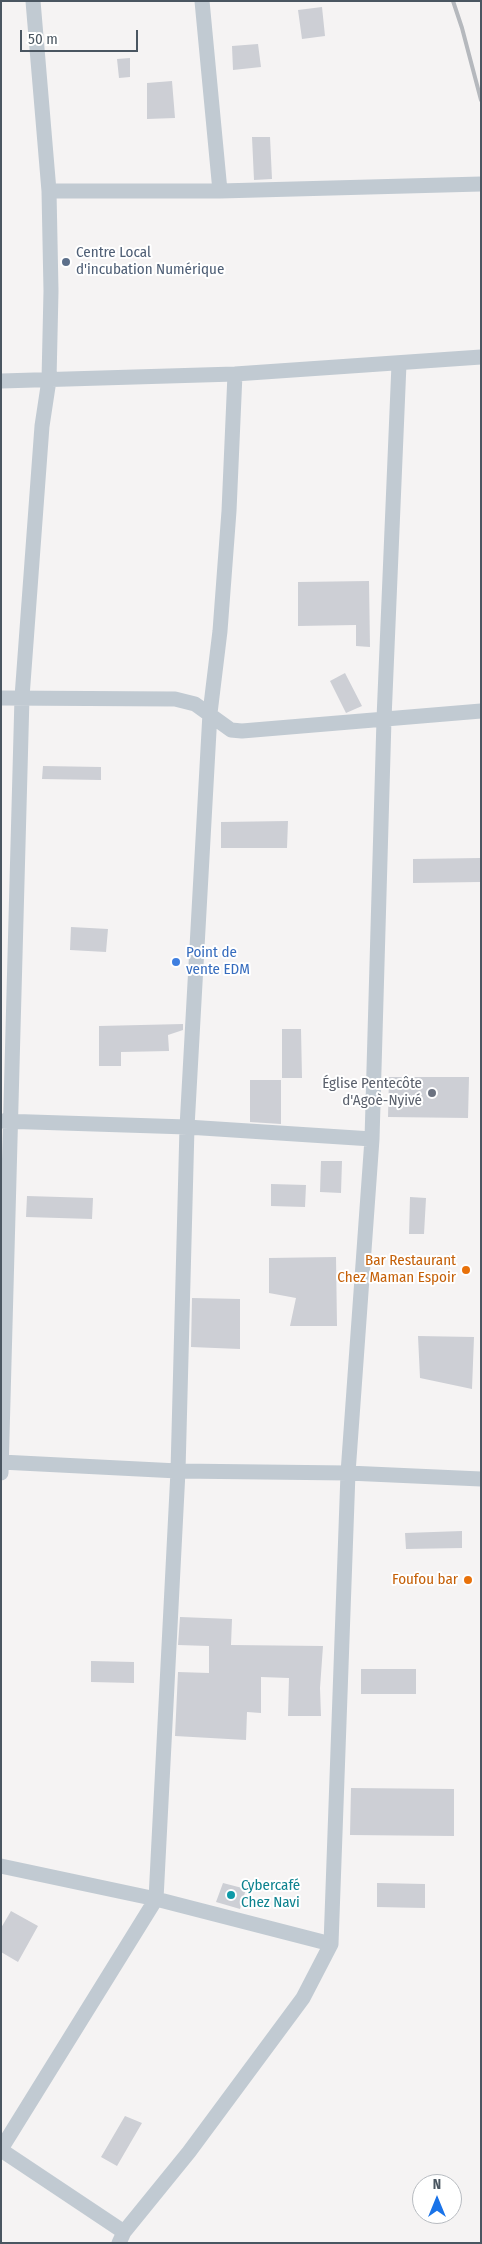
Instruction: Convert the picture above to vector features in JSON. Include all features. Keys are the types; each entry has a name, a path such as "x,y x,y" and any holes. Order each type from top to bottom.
{"street":[{"path":"1,1473 6,1121 22,697 42,426 49,380 51,291 49,191 33,1"},
{"path":"202,1 220,191"},
{"path":"49,191 220,191 481,184"},
{"path":"1,381 235,374 481,357"},
{"path":"235,374 230,511 220,631 210,713 188,1128 178,1471 156,1899 1,2150 122,2237 189,2152 303,1998 331,1944 348,1473 372,1139 384,719 399,364"},
{"path":"1,698 175,699 195,704 231,730 242,731 481,711"},
{"path":"6,1121 188,1128 372,1139"},
{"path":"1,1462 178,1471 348,1473 481,1479"},
{"path":"1,1866 156,1899 331,1944"}],"building":[{"path":"322,7 325,36 302,39 298,10"},
{"path":"258,44 261,67 233,70 232,46"},
{"path":"130,58 130,77 119,78 117,59"},
{"path":"172,81 175,118 147,119 147,83"},
{"path":"252,137 270,137 272,179 254,180"},
{"path":"369,581 370,647 356,646 356,625 298,626 298,582"},
{"path":"345,673 362,706 346,713 330,681"},
{"path":"43,766 101,767 101,780 42,779"},
{"path":"288,821 287,848 221,848 221,822"},
{"path":"480,858 480,882 413,883 413,859"},
{"path":"71,927 108,929 106,952 70,950"},
{"path":"183,1024 183,1030 168,1035 169,1051 121,1052 121,1066 99,1066 99,1026"},
{"path":"282,1029 301,1029 302,1078 282,1078"},
{"path":"389,1077 469,1077 468,1118 388,1117"},
{"path":"250,1080 281,1080 281,1124 250,1122"},
{"path":"321,1161 342,1161 341,1193 320,1192"},
{"path":"271,1184 306,1185 305,1207 271,1206"},
{"path":"27,1196 93,1198 92,1219 26,1217"},
{"path":"410,1197 426,1198 424,1234 409,1234"},
{"path":"336,1257 337,1326 290,1326 296,1298 269,1293 269,1258"},
{"path":"192,1298 240,1299 240,1349 191,1347"},
{"path":"418,1336 474,1337 472,1389 420,1378"},
{"path":"462,1531 462,1548 406,1549 405,1533"},
{"path":"180,1617 232,1619 231,1645 323,1646 320,1688 321,1716 288,1716 289,1678 261,1677 261,1713 247,1712 246,1740 175,1736 178,1672 209,1673 209,1646 178,1645"},
{"path":"91,1661 134,1662 134,1683 91,1682"},
{"path":"361,1669 416,1669 416,1694 361,1694"},
{"path":"351,1788 454,1789 454,1836 350,1835"},
{"name":"Cybercafé Chez Navi","path":"223,1883 246,1889 240,1909 216,1902"},
{"path":"377,1883 425,1884 425,1908 377,1907"},
{"path":"11,1911 38,1926 18,1962 1,1952 1,1928"},
{"path":"125,2116 142,2123 117,2166 101,2157"}],"railway":[{"path":"453,1 481,100"}],"place":[{"name":"Centre Local d'incubation Numérique","path":"66,262"},
{"name":"Point de vente EDM","path":"176,962"},
{"name":"Église Pentecôte d'Agoè-Nyivé","path":"432,1093"},
{"name":"Bar Restaurant Chez Maman Espoir","path":"466,1270"},
{"name":"Foufou bar","path":"468,1580"},
{"name":"Cybercafé Chez Navi","path":"231,1895"}]}
